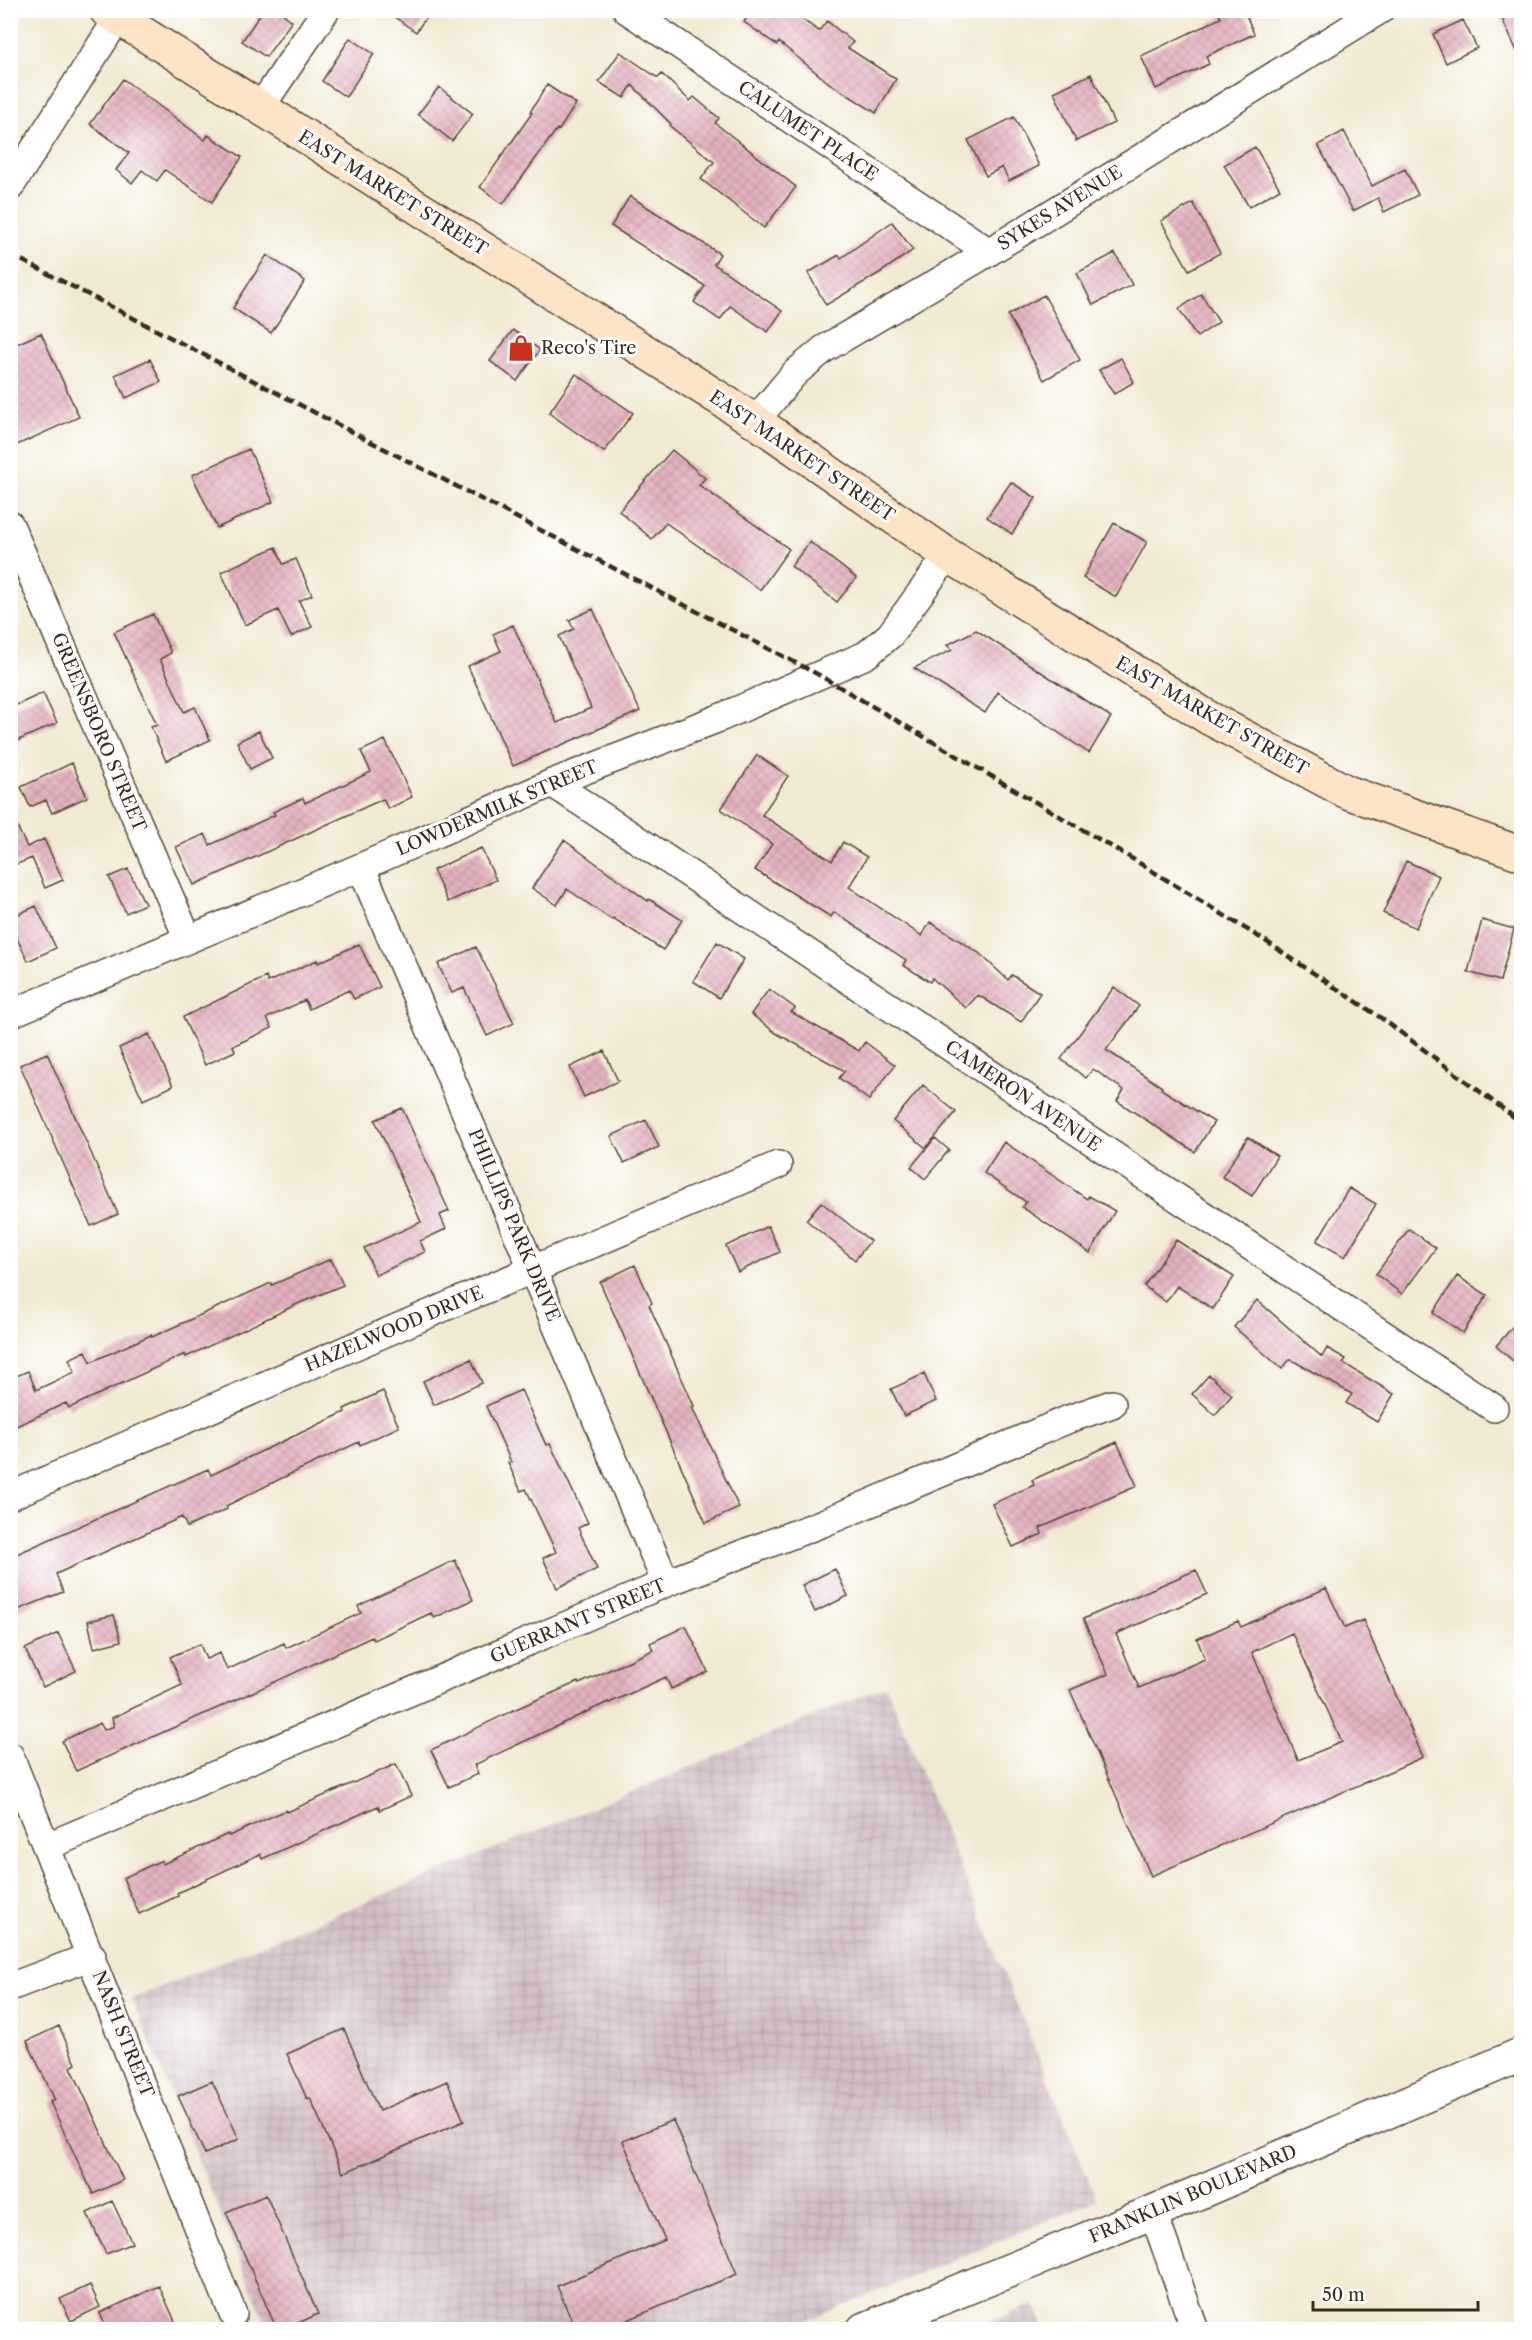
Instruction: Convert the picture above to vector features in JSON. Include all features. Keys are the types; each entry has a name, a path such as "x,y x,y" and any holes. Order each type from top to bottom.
{"main road":[{"name":"EAST MARKET STREET","path":"112,14 755,421 948,555 1209,718 1347,792 1521,854"}],"street":[{"path":"260,108 326,10"},
{"name":"CALUMET PLACE","path":"627,10 989,252"},
{"name":"SYKES AVENUE","path":"755,421 795,373 824,349 989,252 1380,10"},
{"path":"10,188 112,14"},
{"name":"GREENSBORO STREET","path":"10,525 188,939"},
{"name":"LOWDERMILK STREET","path":"10,1014 361,867 552,783 717,719 866,655 890,635 948,555"},
{"name":"CAMERON AVENUE","path":"552,783 1494,1408"},
{"name":"PHILLIPS PARK DRIVE","path":"361,867 666,1583"},
{"name":"HAZELWOOD DRIVE","path":"10,1496 778,1165"},
{"name":"GUERRANT STREET","path":"48,1846 666,1583 823,1523 1069,1419 1112,1404"},
{"name":"NASH STREET","path":"10,1756 48,1846 233,2313"},
{"path":"10,1987 92,1956"},
{"name":"FRANKLIN BOULEVARD","path":"863,2330 1003,2275 1521,2054"},
{"path":"1153,2212 1195,2330"}],"shaded area":[{"path":"886,1686 1097,2200 787,2329 268,2329 132,1999"},
{"path":"1034,2304 1045,2329 965,2329 985,2324"}],"building":[{"path":"263,10 278,10 292,21 266,57 242,41"},
{"path":"385,10 431,10 416,32"},
{"path":"751,10 788,10 819,31 827,21 853,42 848,48 896,79 876,113 829,83 779,42 777,45 744,22"},
{"path":"1217,10 1244,10 1254,34 1206,56 1209,64 1156,89 1141,56 1221,18"},
{"path":"1498,10 1521,10 1521,60"},
{"path":"1463,20 1477,48 1446,63 1433,34"},
{"path":"350,38 374,54 346,97 322,81"},
{"path":"620,52 658,78 662,74 690,101 694,97 719,118 715,123 796,187 764,228 701,179 714,162 670,126 671,124 632,85 624,98 599,82"},
{"path":"1091,74 1114,123 1076,141 1054,92"},
{"path":"123,79 205,140 208,135 242,157 212,202 165,170 157,181 142,170 132,183 116,170 129,153 90,124"},
{"path":"547,85 576,104 503,204 480,187 532,113 530,112"},
{"path":"439,87 473,114 452,141 418,114"},
{"path":"1014,117 1039,166 1009,181 1002,167 986,176 968,140"},
{"path":"1344,131 1372,186 1405,169 1418,195 1384,212 1378,198 1353,211 1318,145"},
{"path":"1255,147 1280,189 1249,207 1224,165"},
{"path":"630,196 720,254 714,264 782,311 768,332 730,306 720,320 694,302 705,286 611,226"},
{"path":"1193,203 1220,253 1189,270 1161,221"},
{"path":"892,222 913,250 826,305 808,273 839,255 841,258"},
{"path":"1115,253 1132,285 1093,305 1077,273"},
{"path":"267,255 305,281 271,333 233,308"},
{"path":"1201,294 1219,322 1197,337 1179,309"},
{"path":"1044,295 1080,360 1044,380 1008,315"},
{"path":"513,330 540,350 517,381 490,361"},
{"path":"41,333 79,417 17,445 10,429 10,347"},
{"path":"1121,358 1134,382 1114,394 1099,370"},
{"path":"150,359 161,382 126,398 115,375"},
{"path":"576,374 633,413 604,452 549,413"},
{"path":"249,449 273,502 217,528 192,475"},
{"path":"672,450 705,478 699,485 789,549 760,590 666,523 652,539 619,511"},
{"path":"1011,482 1036,498 1012,534 987,517"},
{"path":"1114,523 1147,542 1116,597 1083,578"},
{"path":"810,542 856,578 837,602 791,566"},
{"path":"276,547 283,564 296,559 312,595 299,601 312,627 291,637 278,610 245,625 221,572"},
{"path":"593,609 640,711 513,766 468,666 501,651 493,634 513,625 557,723 591,708 559,636 574,629 569,620"},
{"path":"153,614 171,653 160,659 184,712 195,707 210,740 166,761 151,727 157,725 114,632"},
{"path":"976,630 1111,717 1089,753 998,692 985,713 914,668 952,650 947,645"},
{"path":"43,693 57,723 10,744 10,708"},
{"path":"259,731 272,758 250,769 237,742"},
{"path":"385,740 412,797 388,809 383,799 194,885 176,847 205,834 210,845 275,815 273,812 303,798 305,803 371,772 361,751"},
{"path":"757,755 788,776 762,815 832,861 843,842 867,857 849,887 922,936 930,922 979,953 1008,980 1012,975 1040,993 1021,1022 978,995 966,1008 932,978 930,982 903,965 906,960 834,912 831,917 755,870 772,844 721,809"},
{"path":"72,763 87,797 52,813 46,800 30,807 21,787"},
{"path":"10,812 27,847 44,839 63,880 45,888 32,858 10,867"},
{"path":"564,840 648,901 649,899 682,920 663,950 613,918 612,920 567,889 557,905 532,888"},
{"path":"481,848 496,880 448,902 433,870"},
{"path":"1406,861 1439,876 1416,928 1383,913"},
{"path":"128,869 145,904 126,913 109,877"},
{"path":"36,906 56,948 28,961 10,924 10,918"},
{"path":"1482,920 1514,929 1500,981 1468,972"},
{"path":"717,942 744,959 719,998 693,981"},
{"path":"359,944 380,987 354,999 349,990 309,1009 305,1000 267,1018 272,1028 233,1046 235,1051 205,1065 183,1017 266,977 268,982"},
{"path":"476,947 514,1023 487,1036 464,988 452,993 438,964"},
{"path":"1114,987 1139,1006 1106,1050 1162,1087 1161,1089 1214,1122 1195,1152 1117,1101 1124,1090 1093,1069 1086,1078 1061,1059"},
{"path":"769,989 795,1008 791,1012 859,1051 865,1042 895,1065 869,1100 839,1078 845,1071 776,1033 751,1014"},
{"path":"149,1034 173,1086 143,1100 119,1048"},
{"path":"604,1051 618,1081 584,1097 570,1067"},
{"path":"47,1053 118,1214 91,1226 20,1065"},
{"path":"923,1085 956,1112 926,1148 893,1121"},
{"path":"402,1108 449,1211 440,1215 446,1229 420,1241 425,1252 376,1275 364,1248 421,1222 375,1120"},
{"path":"646,1120 659,1147 624,1163 611,1136"},
{"path":"1248,1137 1277,1156 1252,1196 1222,1177"},
{"path":"935,1138 949,1150 925,1179 911,1167"},
{"path":"1004,1142 1087,1199 1089,1196 1115,1211 1090,1253 1022,1207 1026,1202 984,1173"},
{"path":"1349,1188 1376,1204 1345,1257 1317,1241"},
{"path":"821,1202 870,1241 855,1260 806,1220"},
{"path":"768,1226 780,1252 738,1272 726,1246"},
{"path":"1409,1229 1436,1248 1402,1294 1376,1274"},
{"path":"1176,1240 1234,1277 1213,1309 1177,1286 1166,1302 1144,1286"},
{"path":"331,1259 343,1285 69,1408 66,1403 10,1429 10,1379 28,1371 36,1390 75,1372 69,1359 86,1351 91,1362"},
{"path":"635,1265 652,1303 649,1305 694,1406 692,1407 739,1508 706,1523 600,1282"},
{"path":"1457,1276 1487,1295 1463,1333 1433,1313"},
{"path":"1257,1300 1322,1357 1327,1348 1346,1359 1343,1363 1394,1394 1377,1422 1346,1403 1352,1394 1290,1359 1282,1369 1234,1327"},
{"path":"1521,1317 1521,1368 1496,1346"},
{"path":"471,1359 482,1383 434,1405 423,1381"},
{"path":"924,1374 936,1401 904,1416 891,1389"},
{"path":"1209,1375 1232,1395 1215,1415 1192,1394"},
{"path":"521,1390 546,1445 550,1444 588,1523 578,1528 597,1569 557,1588 543,1558 556,1552 526,1489 521,1491 486,1406"},
{"path":"383,1391 399,1427 360,1445 359,1442 284,1477 226,1506 227,1509 187,1527 182,1517 56,1574 63,1592 10,1613 10,1557 208,1469 211,1475 345,1412 344,1409"},
{"path":"1117,1442 1137,1486 1040,1528 1042,1534 1013,1547 992,1504 1034,1485 1032,1480"},
{"path":"455,1560 473,1600 434,1618 431,1613 374,1640 372,1637 76,1771 62,1741 100,1723 104,1730 114,1726 112,1718 182,1685 170,1657 200,1644 206,1659 220,1653 227,1670 284,1643 286,1648 361,1613 358,1606"},
{"path":"835,1569 848,1596 815,1612 802,1585"},
{"path":"1196,1570 1207,1594 1116,1634 1139,1688 1205,1659 1197,1639 1238,1621 1241,1627 1326,1588 1345,1628 1363,1620 1423,1757 1151,1876 1070,1690 1108,1674 1083,1619","holes":["1292,1633 1342,1742 1298,1760 1252,1652"]},
{"path":"114,1615 121,1641 94,1648 88,1621"},
{"path":"686,1626 708,1672 671,1689 666,1677 608,1702 474,1765 478,1774 449,1787 431,1750 518,1708 578,1682 579,1684 653,1650 650,1643"},
{"path":"58,1633 76,1671 43,1687 25,1649"},
{"path":"396,1764 411,1796 380,1810 378,1806 262,1859 260,1854 177,1893 178,1896 139,1914 123,1878 162,1860 163,1864 228,1834 229,1836 286,1810 287,1812"},
{"path":"59,2026 76,2064 71,2067 123,2180 93,2194 50,2102 55,2100 27,2041"},
{"path":"344,2029 379,2111 447,2081 464,2121 343,2173 310,2098 307,2099 287,2054"},
{"path":"212,2081 239,2139 205,2154 178,2096"},
{"path":"673,2120 737,2274 604,2330 576,2330 557,2286 665,2240 623,2141"},
{"path":"266,2195 318,2314 283,2330 277,2330 226,2212"},
{"path":"112,2201 132,2243 106,2254 87,2213"},
{"path":"90,2285 100,2307 71,2321 60,2299"},
{"path":"159,2286 179,2330 107,2330 100,2313"}],"railway":[{"path":"10,254 819,675 1136,861 1264,940 1384,1020 1522,1123"}],"place":[{"name":"Reco's Tire","path":"521,348"}]}
